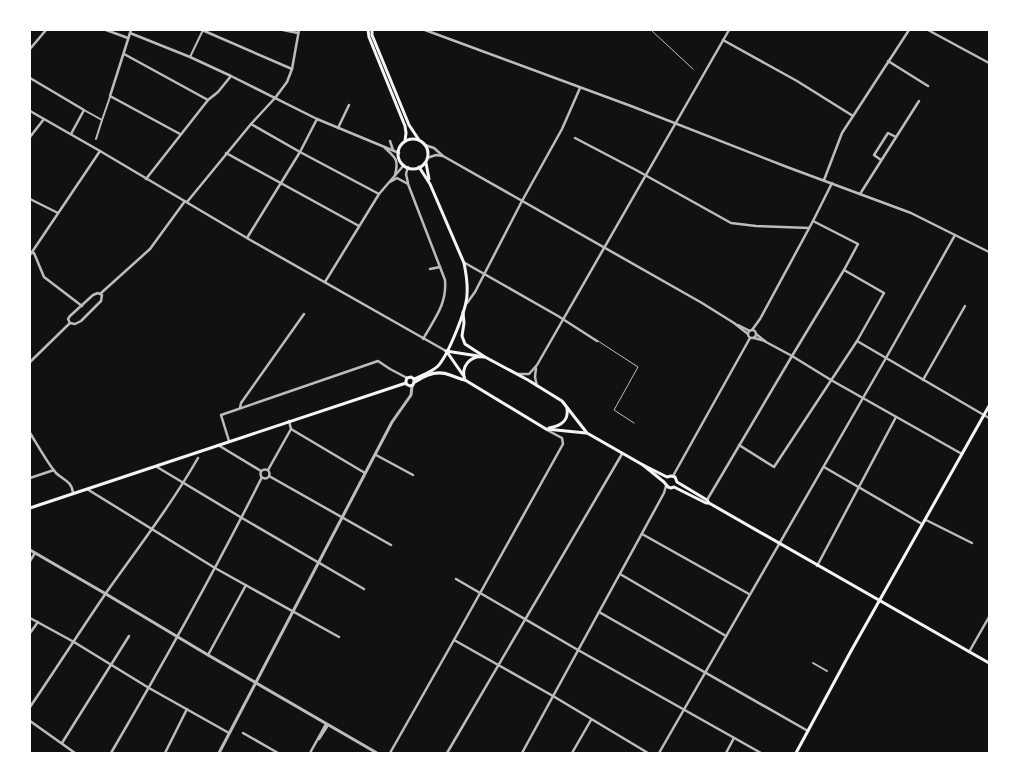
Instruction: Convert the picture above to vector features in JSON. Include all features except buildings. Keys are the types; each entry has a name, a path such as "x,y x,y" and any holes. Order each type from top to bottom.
{"main road":[{"path":"370,30 409,125 428,151 426,168 430,184 464,263 467,282 466,304 451,344 442,360 434,369 413,383"},
{"path":"370,30 369,37 405,126 405,141 399,153 400,160 406,166 415,168 419,167 427,159"},
{"path":"405,141 419,140"},
{"path":"419,167 430,184"},
{"path":"463,312 462,336 466,344 562,401 586,433 643,466 667,477 673,476 677,482 708,502 989,663"},
{"path":"446,351 485,357"},
{"path":"446,351 465,380"},
{"path":"463,375 468,362 479,356"},
{"path":"406,382 408,386 438,372 449,374 460,380 465,380 546,429 586,433"},
{"path":"406,382 407,378 411,377 413,383"},
{"path":"30,508 406,382"},
{"path":"546,429 556,427 564,422 568,414 566,405"},
{"path":"796,753 989,406"},
{"path":"643,466 667,485 708,502"},
{"path":"667,477 667,485"},
{"path":"674,487 677,482"}],"street":[{"path":"30,49 46,30"},
{"path":"106,30 129,38"},
{"path":"190,57 203,30 292,69"},
{"path":"70,323 68,319 70,316 93,295 100,294 150,249 226,153 287,82 292,69 298,31 283,30"},
{"path":"425,30 911,213 989,252"},
{"path":"537,386 534,377 537,366 729,30"},
{"path":"824,180 842,133 909,30"},
{"path":"928,30 989,64"},
{"path":"96,139 130,31 231,76 317,119 399,153"},
{"path":"724,40 853,116"},
{"path":"124,54 208,100"},
{"path":"888,61 928,86"},
{"path":"146,179 208,100 218,92 231,76"},
{"path":"30,78 102,120"},
{"path":"466,304 475,292 522,201 562,130 580,88"},
{"path":"110,96 180,134"},
{"path":"860,194 920,101"},
{"path":"338,128 349,105"},
{"path":"71,134 84,110"},
{"path":"30,111 92,145 247,238 446,351"},
{"path":"30,137 44,119"},
{"path":"247,238 300,152 317,119"},
{"path":"251,124 379,194"},
{"path":"881,160 874,155 888,133 896,137"},
{"path":"575,138 731,223 809,228"},
{"path":"390,141 392,150"},
{"path":"425,145 434,148 443,156 702,303 830,380 962,454"},
{"path":"384,147 397,161 395,176"},
{"path":"82,306 44,277 34,253 30,254 100,151"},
{"path":"226,153 359,226"},
{"path":"427,159 436,155 443,156"},
{"path":"325,282 379,194 406,166"},
{"path":"406,166 408,184 445,280 442,306 423,338"},
{"path":"390,182 397,178 408,184"},
{"path":"673,476 750,338 832,183"},
{"path":"30,199 58,213"},
{"path":"708,502 739,445 858,244 813,221"},
{"path":"658,753 824,467 955,235"},
{"path":"464,263 597,340"},
{"path":"430,269 440,267"},
{"path":"739,445 774,468 857,341 884,293 844,270"},
{"path":"30,362 70,323 78,323 90,312 101,301 102,296 100,294"},
{"path":"923,380 965,306"},
{"path":"240,408 241,402 304,314"},
{"path":"857,341 989,418"},
{"path":"229,441 221,415 240,408 378,361 407,378"},
{"path":"517,374 529,374 537,366"},
{"path":"219,753 365,473 396,416 411,394 413,383"},
{"path":"817,566 896,417"},
{"path":"269,476 268,470 291,429 289,421"},
{"path":"291,429 365,473"},
{"path":"390,753 563,444 562,438 546,429"},
{"path":"30,433 54,470 68,481 72,488 72,493"},
{"path":"218,445 261,471 263,469 268,470"},
{"path":"376,454 412,475"},
{"path":"447,753 622,454"},
{"path":"30,707 106,594 184,484 198,458"},
{"path":"157,466 184,484 364,589"},
{"path":"824,467 923,525"},
{"path":"30,478 54,470"},
{"path":"111,753 178,637 242,518 262,477 261,471"},
{"path":"262,477 269,476 391,545"},
{"path":"522,753 667,485"},
{"path":"86,489 215,568 339,637"},
{"path":"926,520 972,543"},
{"path":"642,534 750,595"},
{"path":"30,550 378,753"},
{"path":"30,561 35,553"},
{"path":"620,574 726,636"},
{"path":"456,579 761,753"},
{"path":"208,655 246,586"},
{"path":"599,612 808,731"},
{"path":"969,652 989,617"},
{"path":"30,618 229,733"},
{"path":"30,633 38,622"},
{"path":"62,743 129,636"},
{"path":"454,640 648,753"},
{"path":"813,663 827,671"},
{"path":"165,753 187,709"},
{"path":"572,753 592,719"},
{"path":"30,721 75,753"},
{"path":"311,752 327,724"},
{"path":"243,732 278,753"},
{"path":"726,753 734,738"}],"lane":[{"path":"651,30 693,69"},
{"path":"597,340 638,367 614,410 634,422"}]}
